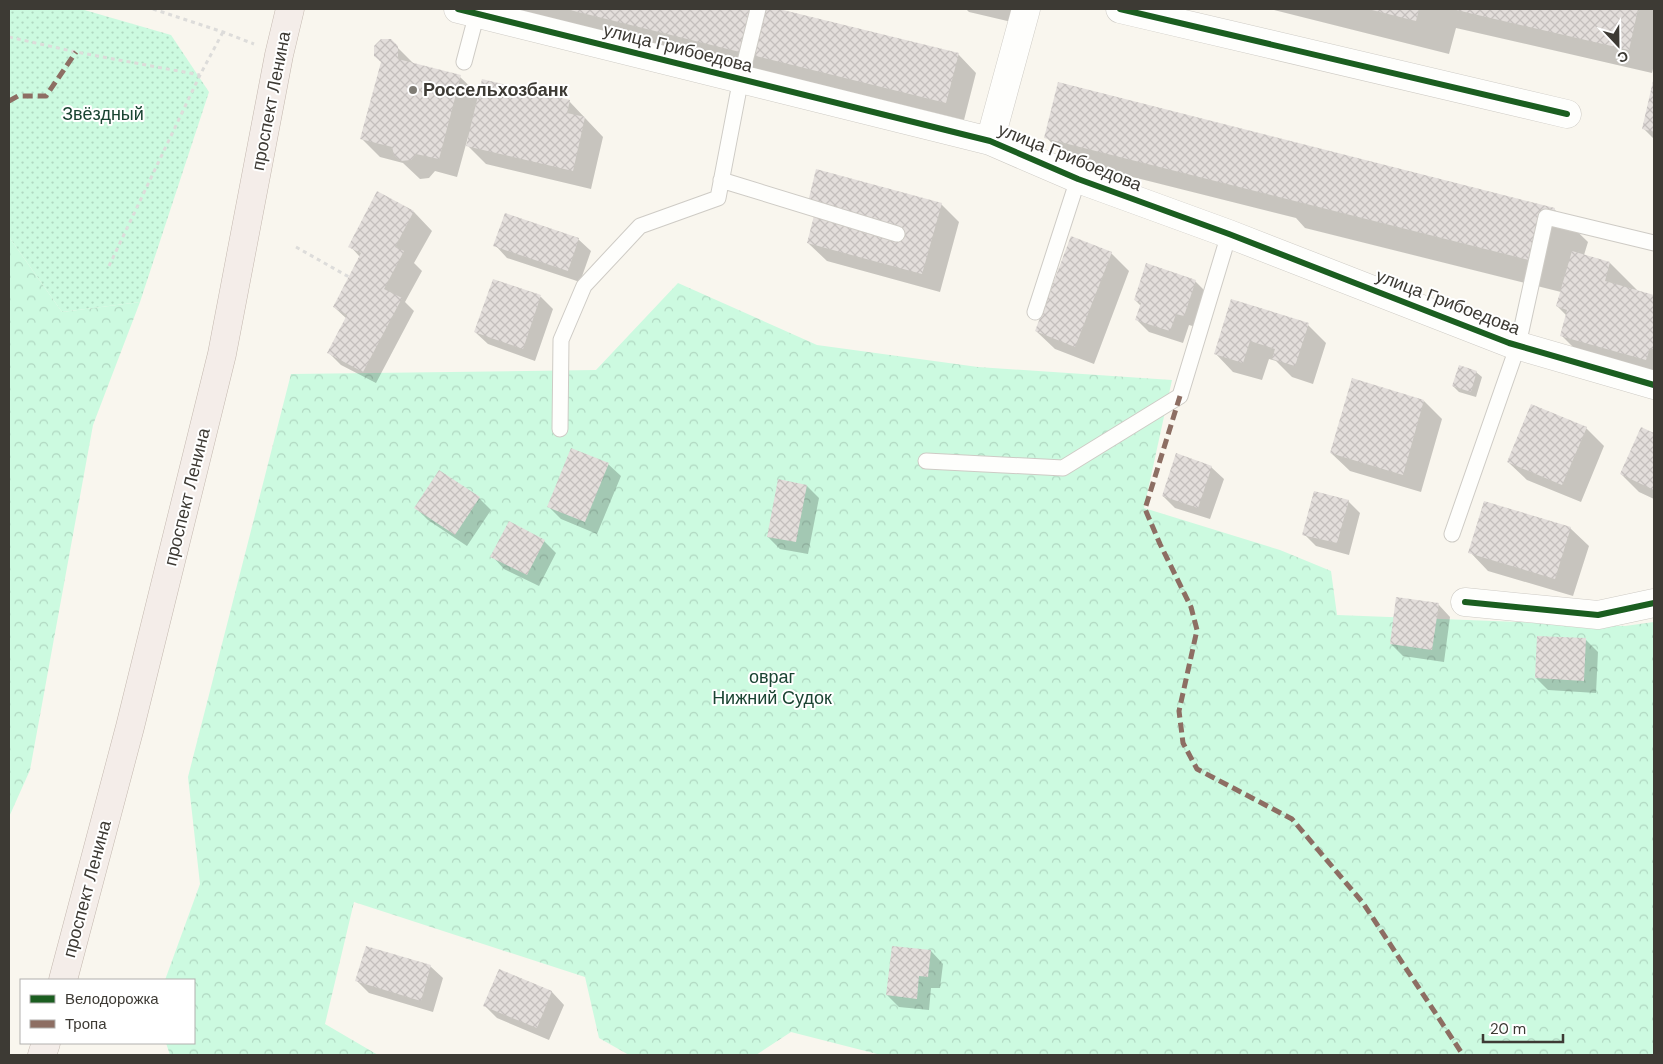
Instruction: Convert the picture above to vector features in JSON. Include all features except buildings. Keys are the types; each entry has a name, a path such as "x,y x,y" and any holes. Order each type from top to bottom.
{"main road":[{"name":"проспект Ленина","path":"62,979 130,727 222,354 279,55 290,9"}],"street":[{"path":"990,141 1026,9"},
{"path":"1120,9 1567,114"},
{"name":"улица Грибоедова","path":"467,11 990,141 1078,179 1229,234 1518,345 1654,386"},
{"path":"1465,602 1598,615 1654,603"}],"lane":[{"path":"560,429 561,340 584,286 640,226 718,198 741,78 758,9"},
{"path":"464,62 467,11"},
{"path":"1035,312 1078,179"},
{"path":"721,180 896,234"},
{"path":"1452,534 1518,345 1546,217 1654,243"},
{"path":"926,461 1063,468 1180,396 1229,234"}],"path":[{"path":"153,9 223,32 279,55"},
{"path":"109,266 200,75 223,32"},
{"path":"9,36 76,52 200,75"},
{"path":"296,247 348,277"}],"green space":[{"name":"Звёздный","path":"9,9 81,9 171,35 209,92 140,302 62,312 9,237"},
{"path":"9,237 62,312 140,302 93,425 30,770 9,817"},
{"name":"овраг Нижний Судок","path":"678,283 817,345 978,367 1172,380 1144,508 1280,550 1331,571 1337,615 1625,626 1654,622 1654,1055 881,1055 791,1032 756,1055 629,1055 599,1038 585,977 354,902 325,1024 378,1055 170,1055 166,1044 195,1044 195,979 165,979 200,884 188,777 291,374 596,370"}],"marked path":[{"path":"9,101 18,96 46,96 76,52"},
{"path":"1180,396 1145,509 1191,607 1197,630 1179,711 1183,743 1197,769 1292,819 1363,903 1463,1055"}],"cycle path":[{"path":"458,9 990,141 1078,179 1229,234 1509,343 1654,385"},
{"path":"1120,9 1567,114"},
{"path":"1465,602 1598,615 1654,603"}],"place":[{"name":"Россельхозбанк","path":"413,90"}]}
